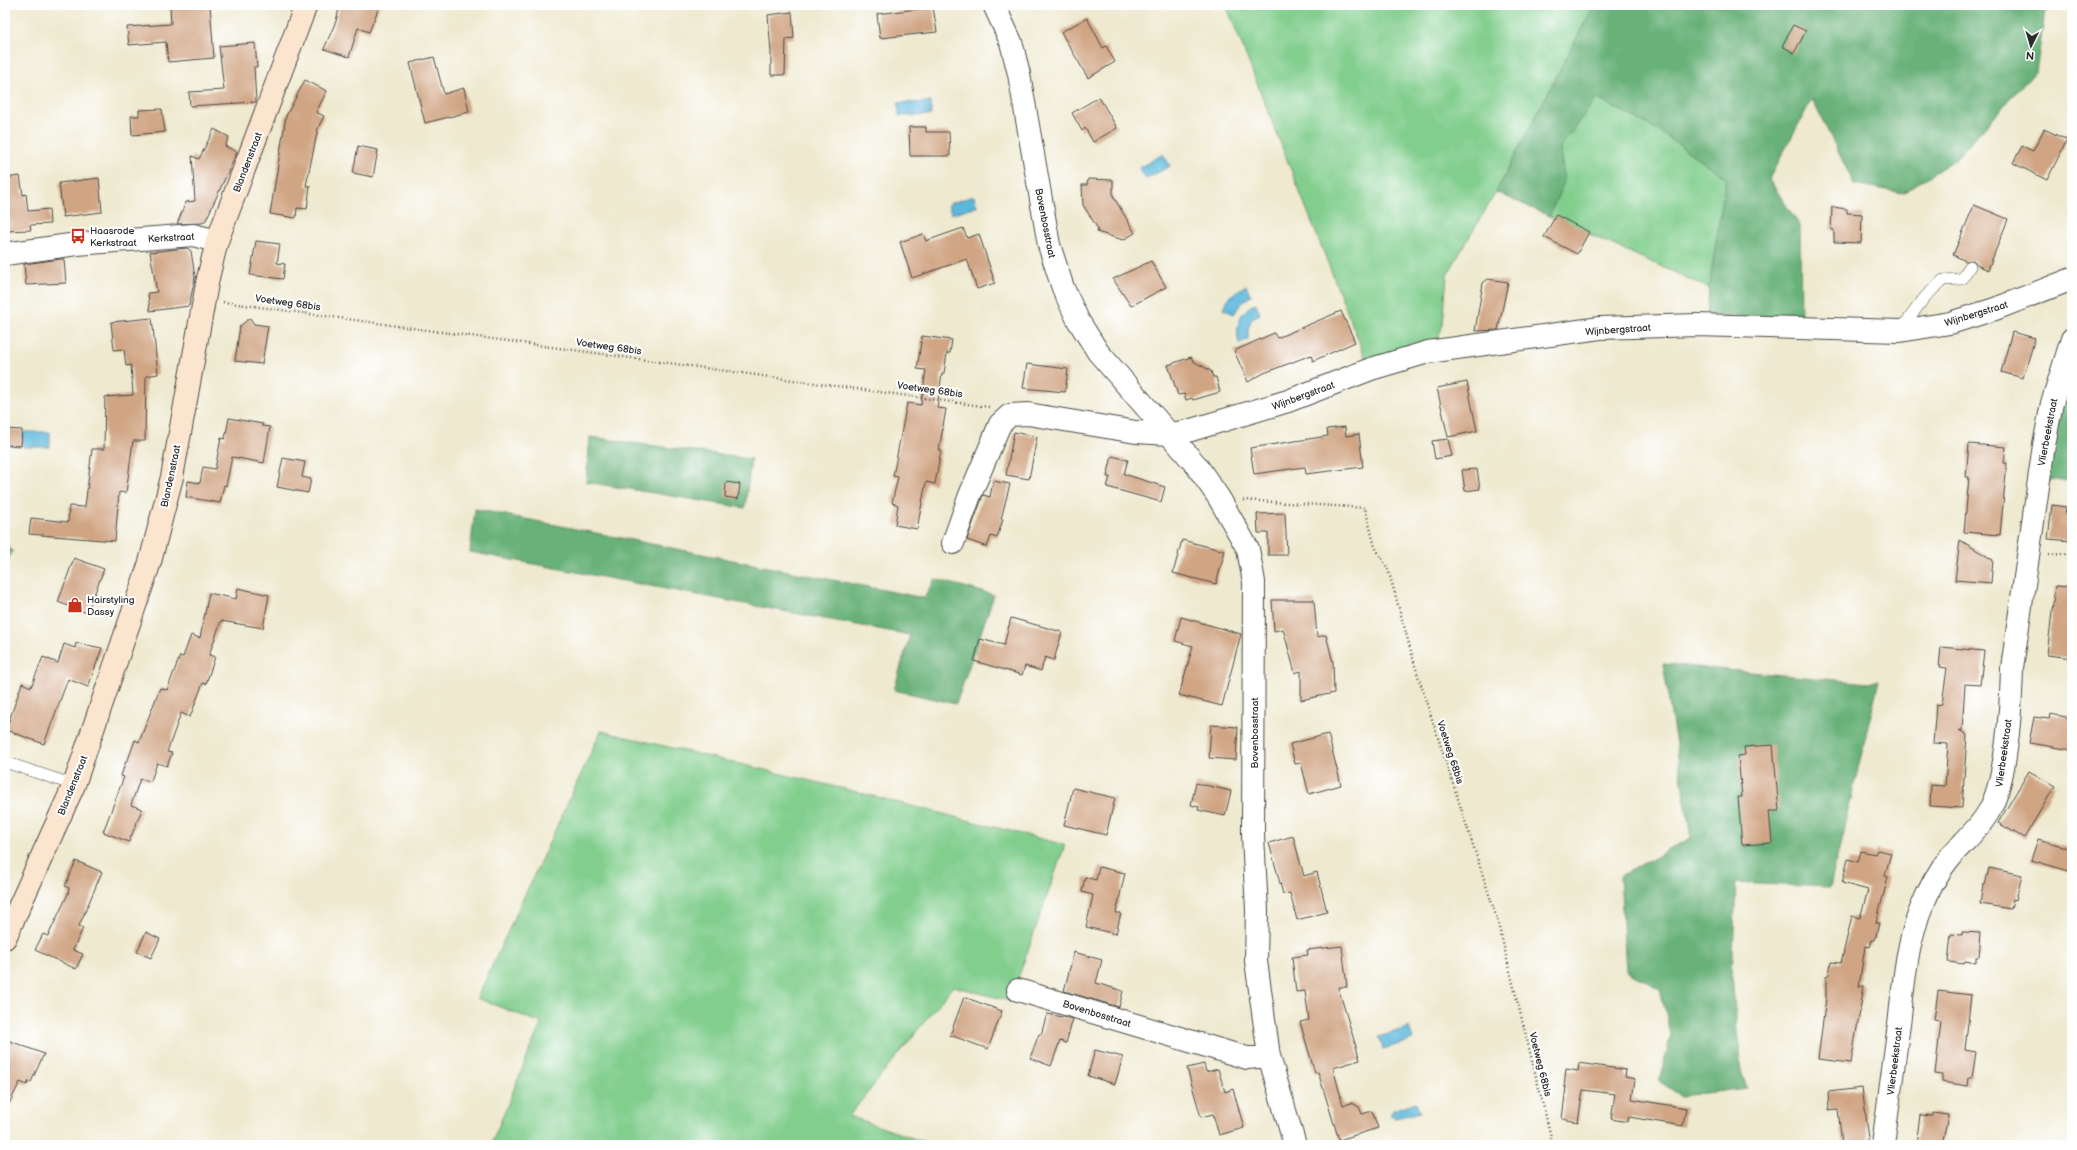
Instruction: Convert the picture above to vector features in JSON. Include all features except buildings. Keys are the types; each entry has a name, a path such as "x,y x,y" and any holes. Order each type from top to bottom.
{"street":[{"name":"Blandenstraat","path":"5,938 74,785 150,562 172,477 204,299 217,241 306,5"},
{"name":"Bovenbosstraat","path":"994,5 1011,42 1019,74 1049,245 1063,288 1078,320 1098,352 1197,466 1219,498 1248,549 1254,582 1253,836 1257,910 1256,961 1269,1056 1295,1145"},
{"name":"Kerkstraat","path":"5,254 77,244 194,234 217,241"},
{"name":"Wijnbergstraat","path":"1170,434 1188,431 1288,402 1371,369 1428,352 1600,328 1697,324 1900,331 1950,323 1995,309 2072,279"},
{"name":"Vlierbeekstraat","path":"1883,1145 1906,970 1911,940 1919,915 1934,881 1950,857 1989,811 1998,793 2011,701 2012,668 2044,445 2052,403 2072,339"},
{"path":"953,543 970,495 1000,424 1010,415 1028,414 1136,432 1170,434"},
{"name":"Bovenbosstraat","path":"1018,990 1247,1058 1269,1056"}],"lane":[{"path":"1900,331 1925,297 1943,280 1962,279 1970,266"},
{"path":"5,762 74,785"}],"path":[{"path":"29,5 41,5"},
{"name":"Voetweg 68bis","path":"204,299 968,403 997,408 1010,415"},
{"name":"Voetweg 68bis","path":"1219,498 1365,508 1375,547 1388,569 1418,676 1497,919 1553,1145"}],"green space":[{"path":"1226,5 1594,5 1496,192 1447,275 1443,324 1437,342 1367,362"},
{"path":"1594,5 2046,6 2036,71 1954,160 1903,193 1854,184 1812,99 1769,179 1800,226 1801,322 1707,315 1709,288 1726,178 1653,127 1596,98 1560,148 1564,182 1549,216 1496,192"},
{"path":"1596,98 1653,127 1726,178 1709,288 1549,216 1564,182 1560,148"},
{"path":"2072,391 2072,479 2045,481 2063,392"},
{"path":"590,437 751,459 745,508 586,482"},
{"path":"475,509 924,598 935,579 994,595 956,704 894,690 910,635 470,552"},
{"path":"5,544 13,551 5,563"},
{"path":"1663,664 1869,683 1879,680 1830,887 1736,883 1732,977 1741,1071 1747,1088 1681,1096 1659,1081 1671,1035 1660,989 1626,971 1620,876 1691,838"},
{"path":"601,731 849,790 1065,845 1010,1001 953,986 849,1116 933,1145 491,1145 541,1023 477,998"}],"water":[{"path":"931,102 931,115 899,116 898,103"},
{"path":"1163,154 1170,166 1146,179 1139,168"},
{"path":"974,196 977,206 951,214 948,204"},
{"path":"1246,285 1251,296 1242,302 1234,314 1223,309 1229,297"},
{"path":"1256,303 1260,314 1252,318 1248,329 1248,339 1239,344 1238,325 1242,315 1250,306"},
{"path":"23,432 50,432 50,447 23,447"},
{"path":"1409,1027 1413,1040 1383,1049 1379,1037"},
{"path":"1416,1102 1420,1112 1396,1118 1390,1116 1393,1110"}],"place":[{"name":"Haasrode Kerkstraat","path":"78,236"},
{"name":"Hairstyling Dassy","path":"75,605"}]}
